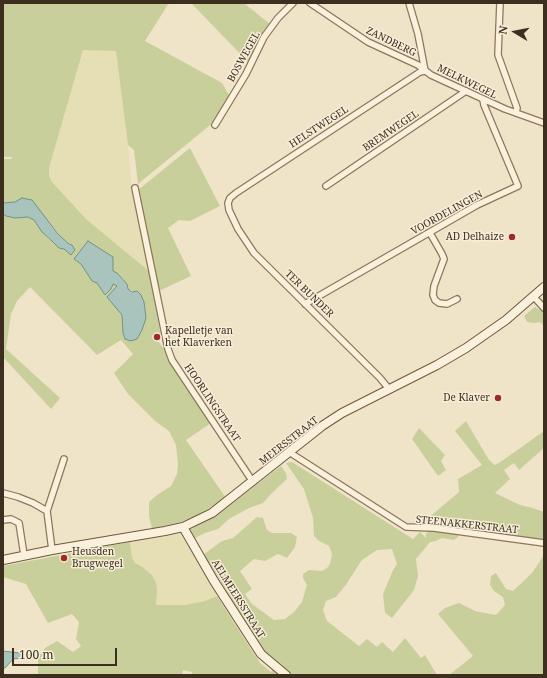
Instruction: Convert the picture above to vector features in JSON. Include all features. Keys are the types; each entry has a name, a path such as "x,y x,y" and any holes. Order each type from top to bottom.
{"main road":[{"name":"MEERSSTRAAT","path":"3,560 24,555 165,531 182,527 212,513 331,420 437,365 466,348 506,320 544,287"},
{"name":"AELMEERSSTRAAT","path":"182,527 261,654 286,675"}],"street":[{"name":"BOSWEGEL","path":"215,125 246,74 264,37 278,18 293,3"},
{"name":"ZANDBERG","path":"310,3 368,42 418,65 425,71"},
{"name":"MELKWEGEL","path":"409,3 418,34 425,71 483,100 544,123"},
{"path":"500,3 498,55 517,108 516,113"},
{"name":"HELSTWEGEL","path":"228,204 230,198 236,193 420,72 425,71"},
{"name":"BREMWEGEL","path":"326,186 466,91"},
{"name":"VOORDELINGEN","path":"305,304 477,205 518,186 483,100"},
{"name":"HOORLINGSTRAAT","path":"135,188 168,349 172,360 253,482"},
{"name":"TER BUNDER","path":"228,204 229,210 238,229 254,253 380,378 389,389"},
{"path":"430,233 444,259 434,286 434,295 439,303 447,304 457,299"},
{"path":"533,296 544,308"},
{"name":"STEENAKKERSTRAAT","path":"289,452 406,527 434,528 544,543"},
{"path":"52,550 47,511 64,459"},
{"path":"3,494 18,497 47,511"},
{"path":"3,520 11,519 19,523 24,555"}],"shaded area":[{"path":"83,50 116,50 128,145 132,191 149,271 86,219 52,182 49,176 49,168"},
{"path":"180,534 210,581 217,596 205,601 185,605 156,605 157,590 141,566 135,563 132,558 130,542"}],"green space":[{"path":"3,3 169,3 145,41 222,83 230,97 222,113 209,126 138,184 134,150 128,145 116,51 83,50 49,168 49,176 52,182 86,219 149,271 161,337 156,333 154,336 164,349 179,377 211,423 186,440 226,498 196,516 180,522 152,529 149,516 149,502 171,486 177,474 178,465 176,445 169,431 155,421 128,394 114,373 133,354 121,340 97,355 30,287 17,301 11,314 6,349 60,398 51,409 3,357 3,214 15,218 28,217 34,220 42,232 59,248 72,245 65,241 47,220 15,202 3,202 3,159 11,159 12,157 3,157","holes":["81,264 117,273 127,284 128,289 135,292 123,333 122,315 108,297 117,286 113,284 105,294 97,283 92,281"]},
{"path":"191,3 244,3 271,25 262,36 248,62"},
{"path":"190,148 220,206 190,221 179,220 168,228 191,276 159,291 138,190"},
{"path":"535,307 544,312 544,326 540,322 527,322 524,316"},
{"path":"466,421 489,460 495,465 544,431 544,448 519,470 514,463 504,470 510,479 495,493 520,505 544,512 544,540 455,529 454,532 458,535 458,537 454,540 442,538 430,542 416,559 418,576 414,590 392,618 385,613 383,594 397,564 392,549 377,550 362,560 336,597 326,601 323,610 327,621 359,646 367,639 377,647 382,642 393,652 405,638 421,658 425,655 437,675 192,675 192,672 183,670 182,675 38,675 38,657 45,648 57,641 73,652 81,646 76,639 79,622 72,614 48,623 26,584 3,577 3,566 130,542 132,558 135,563 152,575 156,583 156,605 185,605 205,601 217,596 260,663 271,672 277,664 256,642 220,580 203,555 222,541 233,538 257,517 263,518 267,530 272,533 291,533 297,537 295,547 287,558 278,554 265,561 254,559 240,571 252,589 245,594 252,604 274,620 285,619 294,612 302,602 307,585 303,578 303,574 309,570 322,571 327,568 330,564 332,554 329,546 319,541 314,536 313,518 304,489 286,463 292,462 413,539 420,532 426,538 426,534 433,526 421,524 459,492 458,479 482,465 455,431"},
{"path":"419,428 445,455 441,461 446,470 438,476 412,439"},
{"path":"281,466 286,473 287,479 263,503 249,508 229,519 218,529 193,539 188,531 217,515"},
{"path":"544,555 544,675 449,675 473,656 438,614 445,608 459,603 475,611 496,615 505,605 503,597 494,591 490,585 491,576 496,573 506,589 513,591 532,573"}],"water":[{"path":"22,198 32,200 58,234 72,245 75,250 71,255 64,249 59,248 42,232 34,220 28,217 15,218 3,214 3,203 15,202"},
{"path":"88,241 113,257 113,271 117,273 127,284 128,289 132,292 137,291 141,295 144,302 146,318 137,339 131,341 125,339 123,333 122,315 107,297 117,286 113,284 111,289 105,295 97,283 92,281 81,264 74,259"},
{"path":"3,651 20,653 22,658 13,659 3,669"}],"place":[{"name":"AD Delhaize","path":"512,237"},
{"name":"Kapelletje van het Klaverken","path":"157,337"},
{"name":"De Klaver","path":"498,398"},
{"name":"Heusden Brugwegel","path":"64,558"}]}
